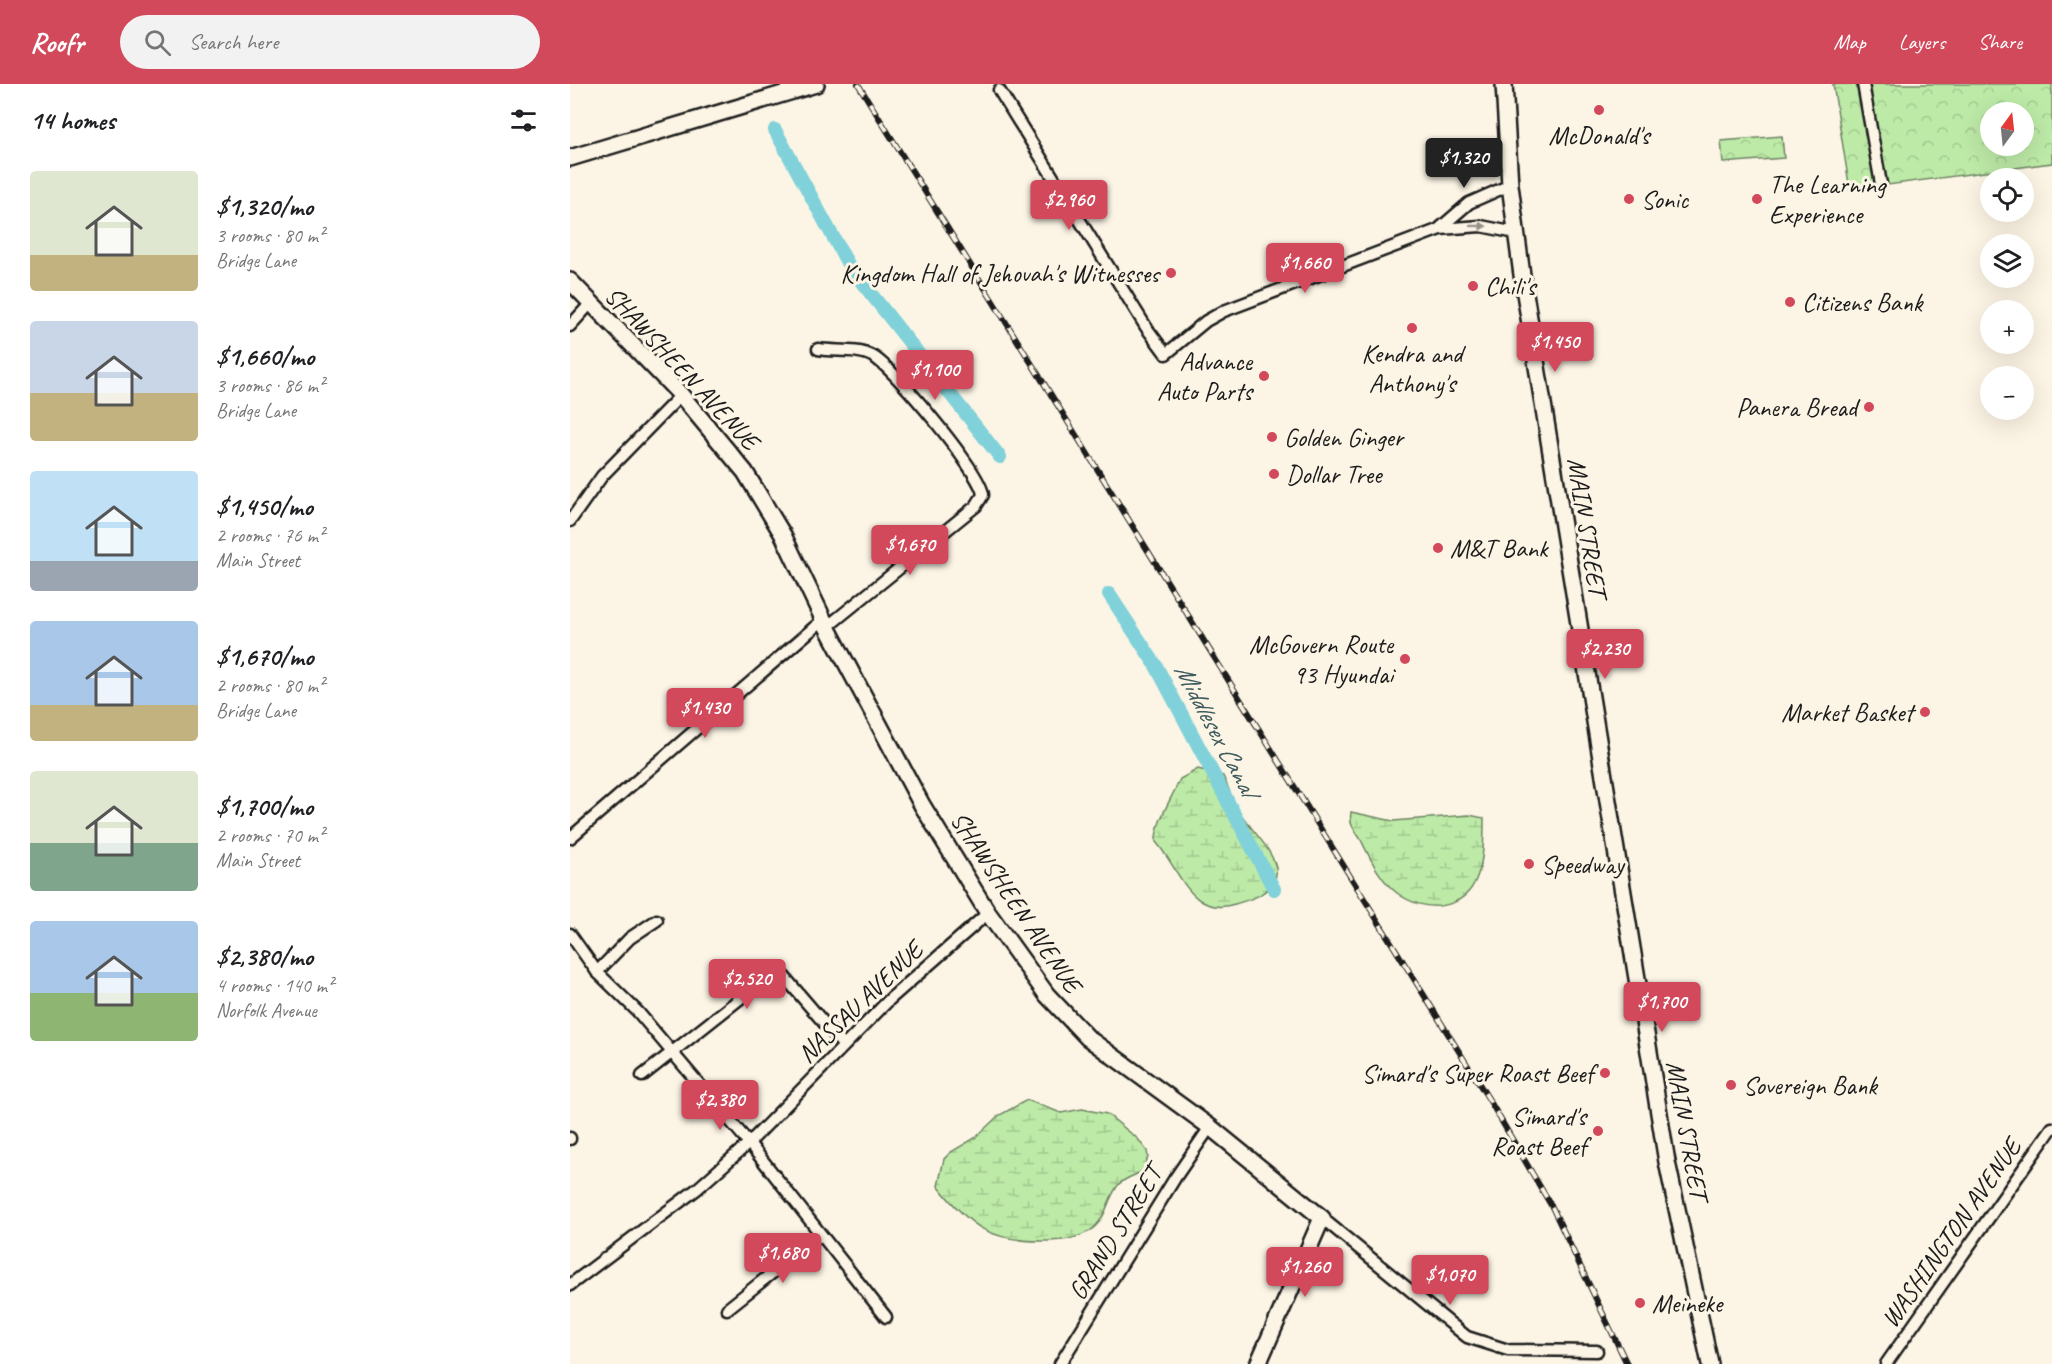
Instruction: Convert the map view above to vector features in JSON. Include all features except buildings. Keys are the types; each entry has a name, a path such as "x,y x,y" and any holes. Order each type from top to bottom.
{"main road":[{"path":"570,158 816,84"},
{"name":"MAIN STREET","path":"1504,84 1510,185 1516,233 1665,1146 1710,1364"},
{"name":"SHAWSHEEN AVENUE","path":"570,281 681,395 730,452 759,493 905,775 988,913 1040,986 1074,1025 1105,1051 1210,1127 1322,1218"},
{"path":"1258,1364 1322,1218"}],"street":[{"path":"1863,84 1881,184"},
{"path":"999,90 1141,320 1166,354 1206,321 1224,311 1440,229 1481,226 1516,233"},
{"path":"1440,229 1469,203 1510,185"},
{"path":"570,326 590,304"},
{"path":"570,838 826,623 976,506 983,495 977,477 952,444 877,359 861,353 818,349"},
{"path":"570,521 602,476 681,395"},
{"name":"NASSAU AVENUE","path":"570,1284 697,1189 749,1143 843,1045 907,984 988,913"},
{"path":"597,972 630,938 657,920"},
{"path":"570,934 597,972 638,1012 749,1143 886,1317"},
{"path":"642,1076 775,971 782,974 843,1045"},
{"name":"GRAND STREET","path":"1060,1364 1175,1178 1210,1127"},
{"name":"WASHINGTON AVENUE","path":"1886,1364 2052,1128"},
{"name":"SHAWSHEEN AVENUE","path":"1322,1218 1454,1328 1480,1344 1508,1350 1597,1351"},
{"path":"727,1309 820,1235"}],"green space":[{"path":"1833,84 2052,84 2052,163 2015,168 1980,168 1980,173 1850,190"},
{"path":"1782,136 1784,158 1723,163 1721,141"},
{"path":"1198,769 1223,776 1238,810 1274,860 1276,872 1273,883 1255,897 1235,904 1220,906 1207,904 1197,898 1188,888 1156,842 1161,819 1180,779"},
{"path":"1351,812 1393,821 1469,815 1484,818 1481,863 1471,889 1453,903 1442,906 1419,904 1397,893 1385,882 1372,861 1353,827"},
{"path":"1027,1100 1061,1113 1082,1109 1107,1114 1138,1139 1147,1151 1148,1157 1143,1171 1119,1184 1100,1220 1091,1230 1079,1236 1042,1241 1008,1238 995,1234 982,1229 960,1212 938,1186 944,1159 951,1152 975,1138 998,1116"}],"waterway":[{"name":"Middlesex Canal","path":"775,130 849,266 1000,457"},
{"name":"Middlesex Canal","path":"1109,594 1155,664 1274,889"}],"railway":[{"path":"858,84 1491,1103 1552,1207 1627,1364"}],"place":[{"name":"McDonald's","path":"1599,110"},
{"name":"Sonic","path":"1629,199"},
{"name":"The Learning Experience","path":"1757,199"},
{"name":"Kingdom Hall of Jehovah's Witnesses","path":"1171,273"},
{"name":"Chili's","path":"1473,286"},
{"name":"Citizens Bank","path":"1790,302"},
{"name":"Kendra and Anthony's","path":"1412,328"},
{"name":"Advance Auto Parts","path":"1264,376"},
{"name":"Panera Bread","path":"1869,407"},
{"name":"Golden Ginger","path":"1272,437"},
{"name":"Dollar Tree","path":"1274,474"},
{"name":"M&T Bank","path":"1438,548"},
{"name":"McGovern Route 93 Hyundai","path":"1405,659"},
{"name":"Market Basket","path":"1925,712"},
{"name":"Speedway","path":"1529,864"},
{"name":"Simard's Super Roast Beef","path":"1605,1073"},
{"name":"Sovereign Bank","path":"1731,1085"},
{"name":"Simard's Roast Beef","path":"1598,1131"},
{"name":"Meineke","path":"1640,1303"}]}
